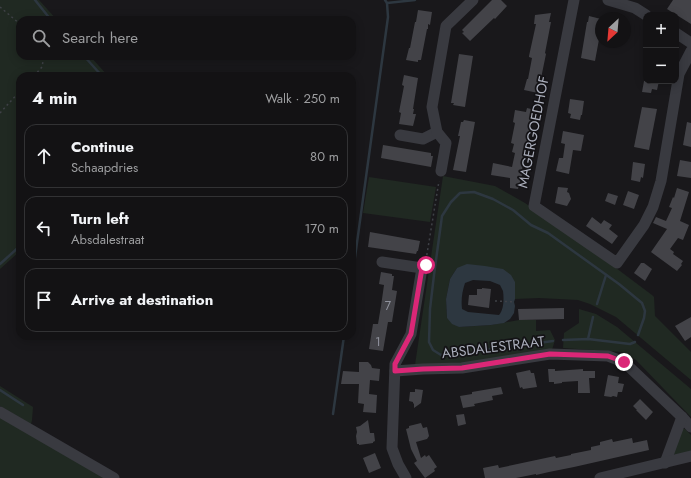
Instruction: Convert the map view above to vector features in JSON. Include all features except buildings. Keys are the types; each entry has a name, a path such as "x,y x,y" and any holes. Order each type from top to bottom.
{"street":[{"path":"441,171 446,143 437,132 432,107 446,26 473,0"},
{"name":"MAGERGOEDHOF","path":"574,0 534,206 617,263 644,225 653,207 661,181 679,74 691,51"},
{"path":"608,0 635,8 643,13"},
{"path":"679,35 691,42"},
{"path":"400,135 422,139 437,132"},
{"path":"382,262 422,268 411,334 395,364 392,448 398,464 406,478"},
{"name":"ABSDALESTRAAT","path":"395,371 462,368 550,354 608,356 624,362 691,427"},
{"path":"0,412 114,478"},
{"path":"665,462 682,417"},
{"path":"600,478 691,456"}],"path":[{"path":"0,7 16,21"},
{"path":"38,72 42,67 43,60"},
{"path":"0,112 16,95"},
{"path":"422,268 426,265 441,171"},
{"path":"495,301 515,302"}],"shaded area":[{"path":"0,0 39,0 53,16 16,16 16,60 94,60 104,72 16,72 16,255 0,269"},
{"path":"443,176 495,186 525,203 652,295 654,297 655,316 691,352 691,380 616,317 590,304 578,300 539,298 515,299 515,282 457,268 450,279 446,299 447,318 459,327 491,325 519,320 536,320 536,331 550,330 555,340 552,350 455,366 415,365"},
{"path":"369,177 436,187 430,222 363,213"},
{"path":"467,264 485,266 503,269 511,275 515,282 515,306 514,313 510,319 504,323 491,325 459,327 452,324 447,318 446,299 450,279 457,268","holes":["473,280 490,281 500,285 503,291 503,307 501,313 499,315 468,312 462,309 462,296 465,283"]},
{"path":"579,309 596,314 617,327 691,389 691,417 636,360 622,352 563,348 564,333 579,323"},
{"path":"0,386 33,407 31,424 0,406"},
{"path":"0,416 108,478 0,478"},
{"path":"682,429 685,429 691,435 691,453 678,456 673,454"}],"waterway":[{"path":"35,0 48,16"},
{"path":"385,0 387,3 415,0"},
{"path":"356,250 388,17 387,3"},
{"path":"88,60 98,72"},
{"path":"553,341 492,349 461,355 441,355 433,350 429,342 430,309 442,216 451,202 460,193 474,192 493,199 513,210 531,225 548,233 619,284 642,303 645,311 638,335"},
{"path":"0,264 16,250"},
{"path":"597,304 606,275"},
{"path":"588,339 593,317"},
{"path":"563,340 588,339 630,344 635,342"},
{"path":"333,414 343,340"},
{"path":"0,390 23,405"}],"route":[{"path":"426,265 422,268 411,334 395,364 395,371 462,368 550,354 608,356 624,362"}]}
